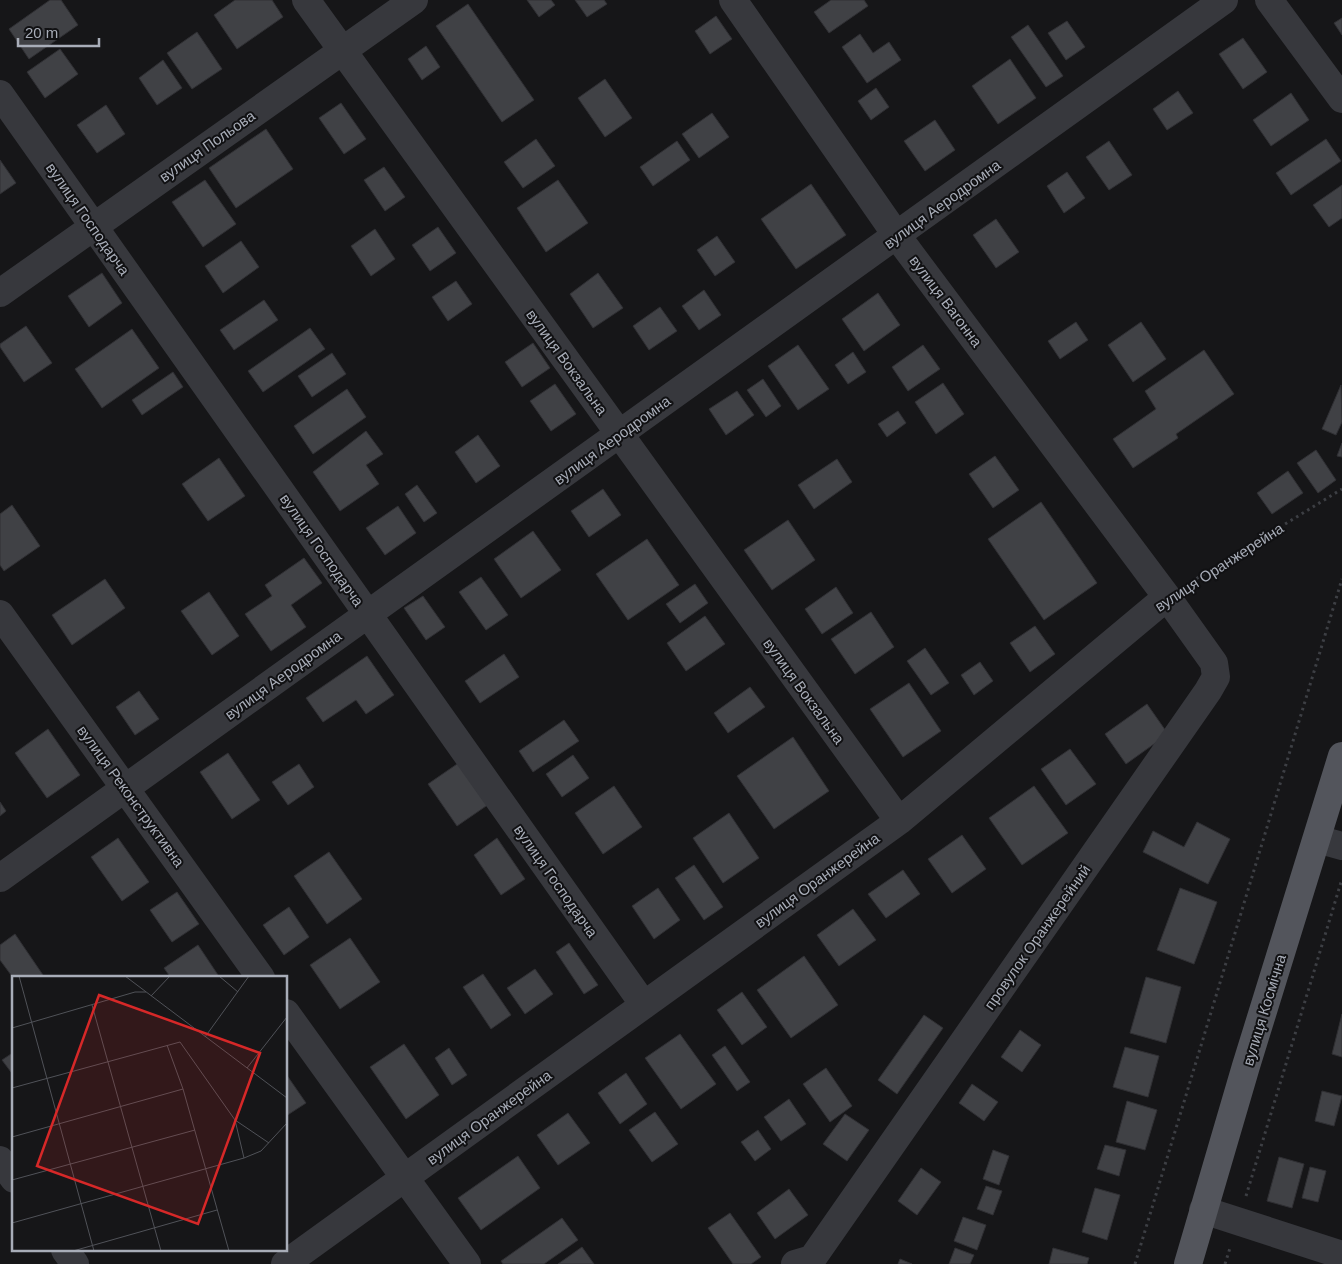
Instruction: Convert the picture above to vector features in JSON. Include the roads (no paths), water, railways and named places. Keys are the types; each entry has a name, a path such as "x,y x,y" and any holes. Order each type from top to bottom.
{"main road":[{"name":"вулиця Космічна","path":"1188,1264 1246,1066 1330,842 1342,756"}],"street":[{"name":"вулиця Вокзальна","path":"306,0 899,821"},
{"name":"вулиця Польова","path":"0,293 414,0"},
{"name":"вулиця Вагонна","path":"733,0 897,236 1167,597"},
{"name":"вулиця Аеродромна","path":"0,878 1224,0"},
{"path":"1269,0 1342,100"},
{"name":"вулиця Господарча","path":"0,94 644,1005"},
{"name":"вулиця Оранжерейна","path":"285,1264 899,821 1167,597"},
{"name":"провулок Оранжерейний","path":"807,1262 1216,677 1214,662 1167,597"},
{"name":"вулиця Реконструктивна","path":"0,614 260,976"},
{"path":"288,1016 467,1264"},
{"path":"0,1160 12,1176"},
{"path":"1203,1210 1342,1255"},
{"path":"66,1252 75,1264"}]}
